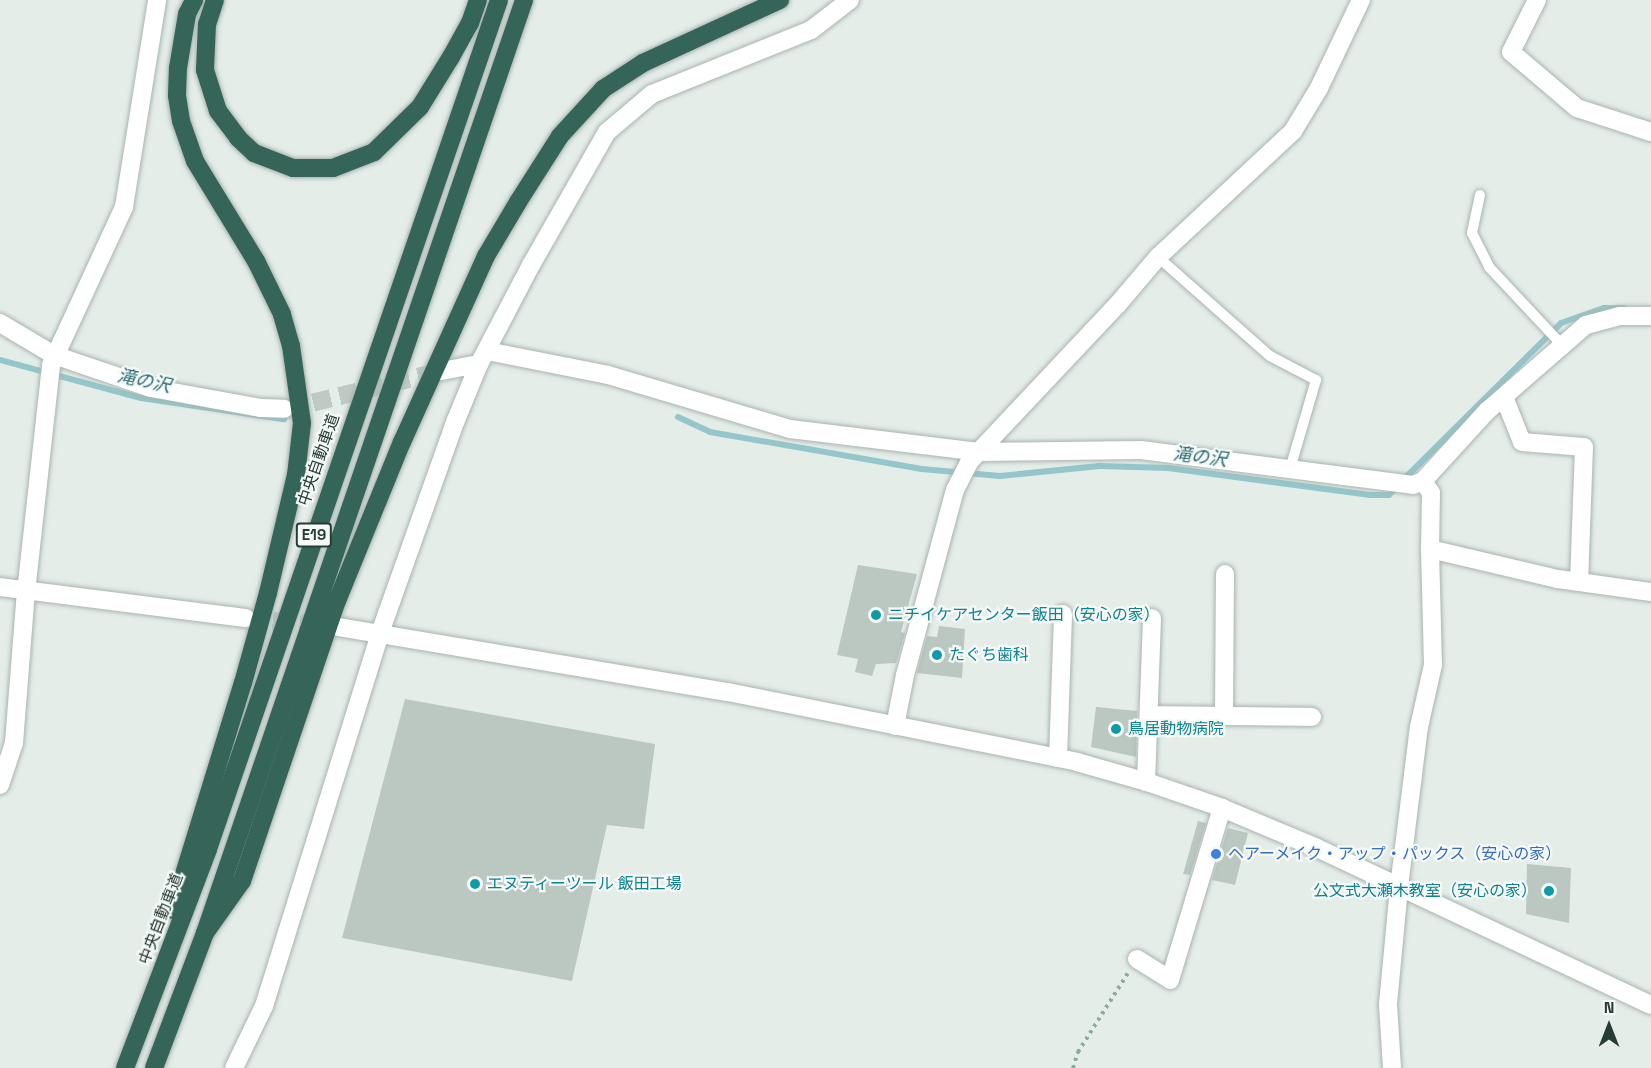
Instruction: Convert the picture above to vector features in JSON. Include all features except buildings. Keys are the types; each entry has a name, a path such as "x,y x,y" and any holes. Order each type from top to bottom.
{"highway":[{"path":"136,1040 268,593 296,475 302,423 291,346 282,314 256,261 195,161 181,121 177,95 178,68 187,14 194,0"},
{"path":"215,0 207,24 205,70 218,111 238,138 254,153 293,168 333,168 374,152 420,107 460,40 478,0"},
{"name":"中央自動車道","path":"125,1068 208,849 499,0"},
{"name":"E19","path":"154,1068 205,933 524,0"},
{"path":"205,933 242,880 337,601 393,463 460,310 486,256 518,202 560,136 603,90 643,63 780,0"}],"street":[{"path":"0,785 26,592 51,367 124,207 157,0"},
{"path":"234,1068 264,1006 380,633 456,420 483,358 531,265 607,132 652,94 811,30 850,0"},
{"path":"895,726 905,675 958,482 975,456 1118,304 1158,257 1293,131 1319,88 1361,0"},
{"path":"1537,0 1511,52 1577,108 1651,132"},
{"path":"1418,483 1504,396 1561,343 1586,325 1620,316 1651,316"},
{"path":"4,332 51,367 261,408 284,409"},
{"path":"442,371 483,358 608,375 790,429 975,456 1141,450 1388,482 1418,483 1431,493 1430,549 1434,665 1419,727 1399,886 1388,1004 1392,1068"},
{"path":"1504,396 1522,442 1584,447 1579,582"},
{"path":"1430,549 1579,582 1651,592"},
{"path":"1224,716 1225,574"},
{"path":"0,586 26,592 246,618"},
{"path":"1058,758 1063,614"},
{"path":"1146,782 1152,618"},
{"path":"339,627 728,692 1058,758 1146,782 1222,808 1399,886 1651,1005"},
{"path":"1149,715 1312,717"},
{"path":"1137,960 1170,980 1222,808"}],"lane":[{"path":"1480,195 1472,234 1489,267 1561,343"},
{"path":"1158,257 1270,356 1316,380 1290,468"}],"path":[{"path":"1073,1068 1078,1052 1137,960"}],"waterway":[{"name":"滝の沢","path":"1404,479 1561,323 1604,308 1624,308"},
{"name":"滝の沢","path":"0,360 141,398 284,419"},
{"name":"滝の沢","path":"678,417 710,432 922,469 1000,476 1099,466 1168,468 1370,495 1389,495 1397,487"}],"tunnel":[{"path":"287,409 442,371"},
{"path":"246,618 325,626"}],"place":[{"name":"ニチイケアセンター飯田（安心の家）","path":"876,615"},
{"name":"たぐち歯科","path":"937,655"},
{"name":"鳥居動物病院","path":"1116,729"},
{"name":"ヘアーメイク・アップ・パックス（安心の家）","path":"1216,854"},
{"name":"エヌティーツール 飯田工場","path":"475,884"},
{"name":"公文式大瀬木教室（安心の家）","path":"1549,891"}]}
